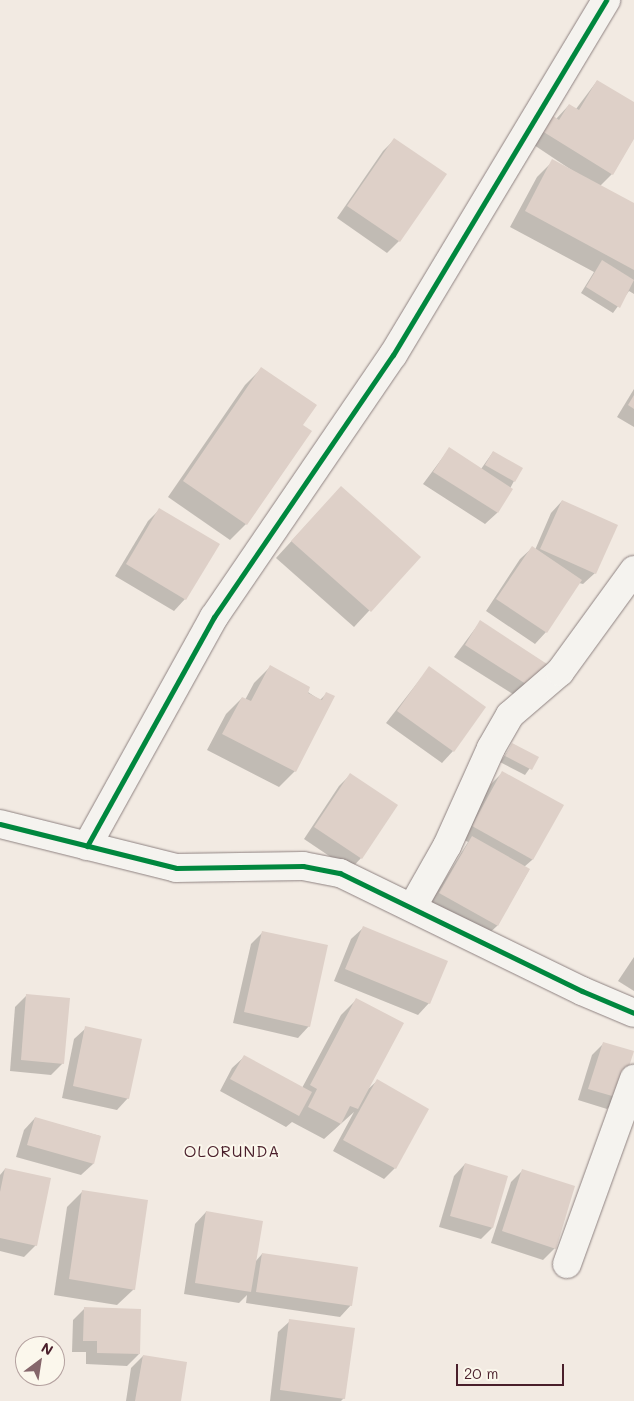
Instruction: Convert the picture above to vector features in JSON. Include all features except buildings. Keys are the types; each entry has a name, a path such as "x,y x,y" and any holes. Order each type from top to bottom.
{"street":[{"path":"87,846 214,616 393,355 606,0"},
{"path":"413,906 447,846 491,748 510,716 560,672 634,570"},
{"path":"0,824 176,868 303,866 340,873 413,906 582,991 634,1013"},
{"path":"567,1264 634,1079"}],"cycle path":[{"path":"87,846 214,617 393,355 606,0"},
{"path":"0,824 176,868 303,866 340,873 582,991 634,1013"}],"district":[{"name":"OLORUNDA","path":"232,1151"}]}
